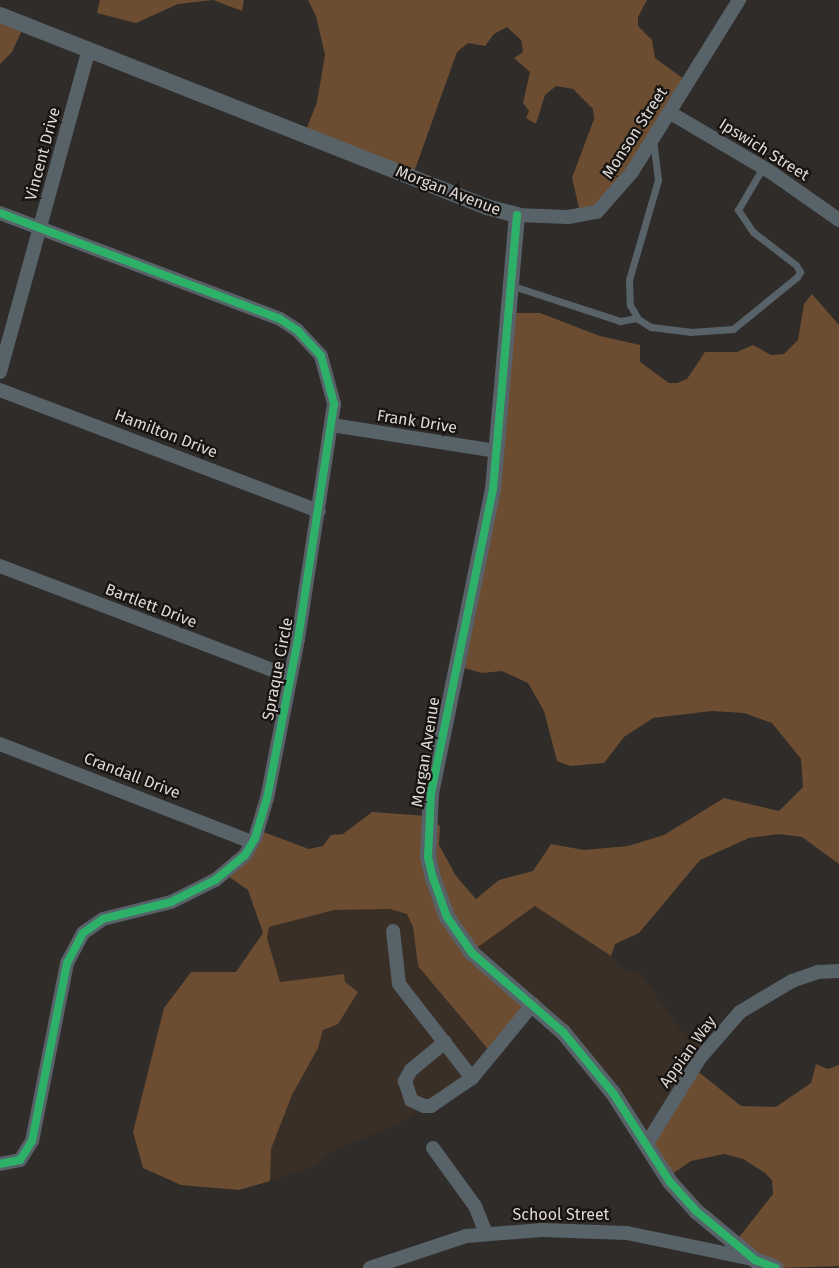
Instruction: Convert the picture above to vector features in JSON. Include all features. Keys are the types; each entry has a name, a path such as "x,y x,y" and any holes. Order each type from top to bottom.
{"street":[{"name":"Monson Street","path":"517,215 568,217 597,212 632,172 739,0"},
{"name":"Morgan Avenue","path":"0,15 487,207 517,215 497,450 479,561 439,740 431,794 428,858 439,898 459,936 488,970 533,1004 593,1066 670,1182 696,1211 755,1260 776,1268"},
{"name":"Vincent Drive","path":"0,372 89,49"},
{"name":"Ipswich Street","path":"669,112 763,167 839,220"},
{"name":"Spraque Circle","path":"0,213 280,319 297,330 321,356 334,404 319,511 291,676 267,798 252,842 245,855 215,880 171,902 103,919 91,925 77,941 67,963 32,1141 20,1160 0,1164"},
{"name":"Hamilton Drive","path":"0,390 319,511"},
{"name":"Frank Drive","path":"332,425 497,450"},
{"name":"Bartlett Drive","path":"0,566 291,676"},
{"name":"Crandall Drive","path":"0,744 252,842"},
{"path":"393,931 399,984 472,1078"},
{"name":"Appian Way","path":"646,1145 700,1058 740,1012 792,981 818,972 839,971"},
{"path":"445,1042 407,1075 405,1087 411,1100 431,1106 472,1078 533,1004"},
{"path":"433,1148 476,1206 486,1233"},
{"name":"School Street","path":"370,1268 486,1233 542,1230 627,1233 755,1260"}],"lane":[{"path":"653,139 658,180 629,280 630,305 637,318 651,327 722,333 742,324 797,277 800,272 796,265 753,232 738,210 763,167"},
{"path":"510,285 620,321 637,318"}],"shaded area":[{"path":"100,0 213,0 178,4 136,23 97,13"},
{"path":"213,0 244,0 242,11"},
{"path":"308,0 647,0 638,17 638,26 652,40 655,58 688,82 607,202 580,212 572,178 594,119 593,109 573,89 556,86 545,95 536,124 526,118 529,111 523,103 530,72 514,58 523,52 521,40 507,27 494,34 485,46 468,43 457,52 413,175 305,133 317,102 325,55 316,16"},
{"path":"0,13 24,26 12,52 0,64"},
{"path":"812,294 839,325 839,864 802,837 779,834 749,838 700,860 639,933 615,944 611,956 535,906 475,949 529,999 492,1054 418,966 413,927 407,914 390,909 334,910 269,927 267,938 280,982 344,974 345,982 358,992 338,1024 323,1030 318,1048 292,1095 271,1149 270,1181 239,1190 181,1185 143,1168 133,1132 164,1008 191,972 236,972 263,933 248,890 225,874 258,830 309,849 323,846 331,835 343,834 372,812 427,816 440,826 439,845 456,876 476,899 499,880 533,871 551,844 584,850 628,846 664,835 724,798 779,811 803,787 801,759 772,723 744,713 712,711 653,718 624,737 604,763 570,766 557,761 544,711 528,683 502,671 482,673 457,666 495,487 511,313 540,313 600,336 640,345 640,362 669,383 677,383 687,379 705,352 737,352 753,345 771,355 784,354 798,340 804,304"},
{"path":"536,906 611,956 622,969 641,974 679,1028 707,1049 649,1140 618,1098 475,949"},
{"path":"390,909 407,915 413,927 418,966 492,1054 398,1125 335,1149 314,1167 270,1181 271,1149 292,1095 318,1048 323,1030 333,1024 358,992 345,982 344,974 280,982 267,938 269,927 334,910"},
{"path":"816,1064 828,1069 839,1065 839,1266 777,1268 736,1241 773,1194 772,1180 765,1173 743,1159 724,1154 691,1161 668,1177 649,1140 695,1069 741,1106 776,1107 811,1083"}],"cycle path":[{"path":"0,213 280,319 297,330 321,356 334,404 298,639 267,798 255,838 245,855 215,880 171,902 103,919 83,933 67,963 32,1141 20,1160 0,1164"},
{"path":"517,215 493,489 431,794 428,857 433,878 447,917 472,953 563,1032 613,1093 670,1182 696,1211 755,1260 776,1268"}]}
